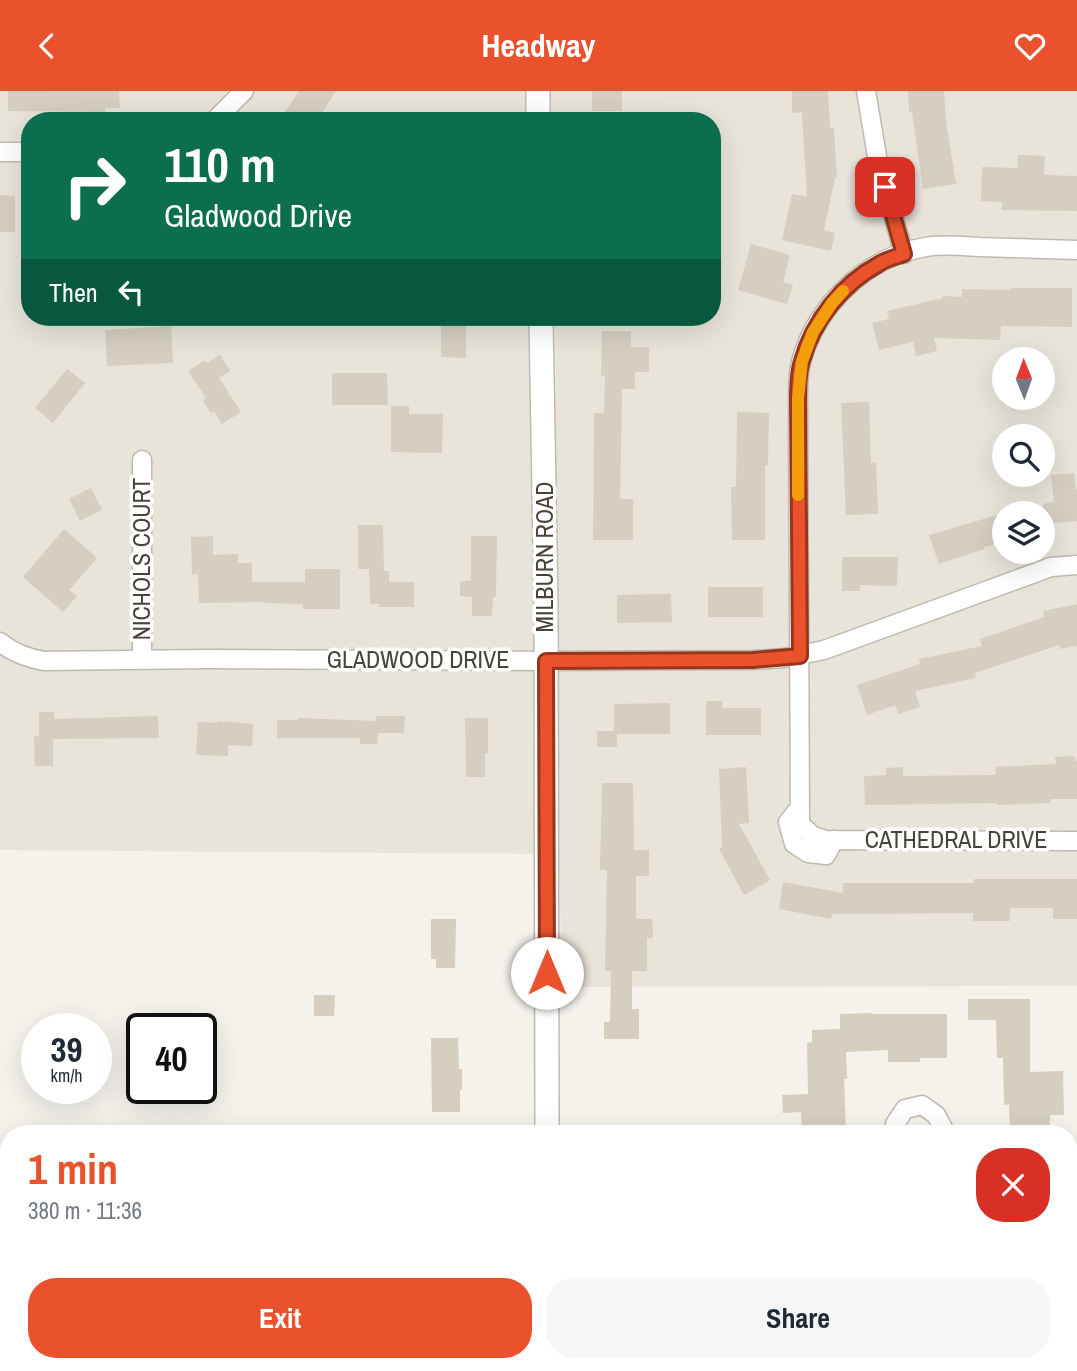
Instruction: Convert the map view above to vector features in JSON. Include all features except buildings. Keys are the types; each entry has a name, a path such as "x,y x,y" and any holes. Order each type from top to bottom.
{"street":[{"path":"223,112 244,91"},
{"path":"538,91 538,112"},
{"path":"866,91 878,162 904,254"},
{"path":"0,152 21,152"},
{"name":"CATHEDRAL DRIVE","path":"1077,250 925,247 880,263 856,279 832,303 813,332 802,361 798,399 800,824 813,836 825,840 1077,841"},
{"name":"MILBURN ROAD","path":"541,326 546,661 547,1125"},
{"name":"NICHOLS COURT","path":"142,460 142,659"},
{"name":"GLADWOOD DRIVE","path":"0,642 10,651 44,661 753,660 800,656 824,650 1051,567 1077,565"},
{"path":"895,1125 905,1109 922,1105 936,1115 941,1125"}],"shaded area":[{"path":"0,91 1077,91 1077,986 561,987 555,326 721,326 721,112 21,112 21,326 533,326 540,854 0,850"}],"slow traffic":[{"path":"798,495 798,399 802,361 813,332 843,291"}],"route":[{"path":"547,973 546,661 753,660 800,656 798,399 802,361 813,332 832,303 856,279 880,263 904,254 885,187"}]}
